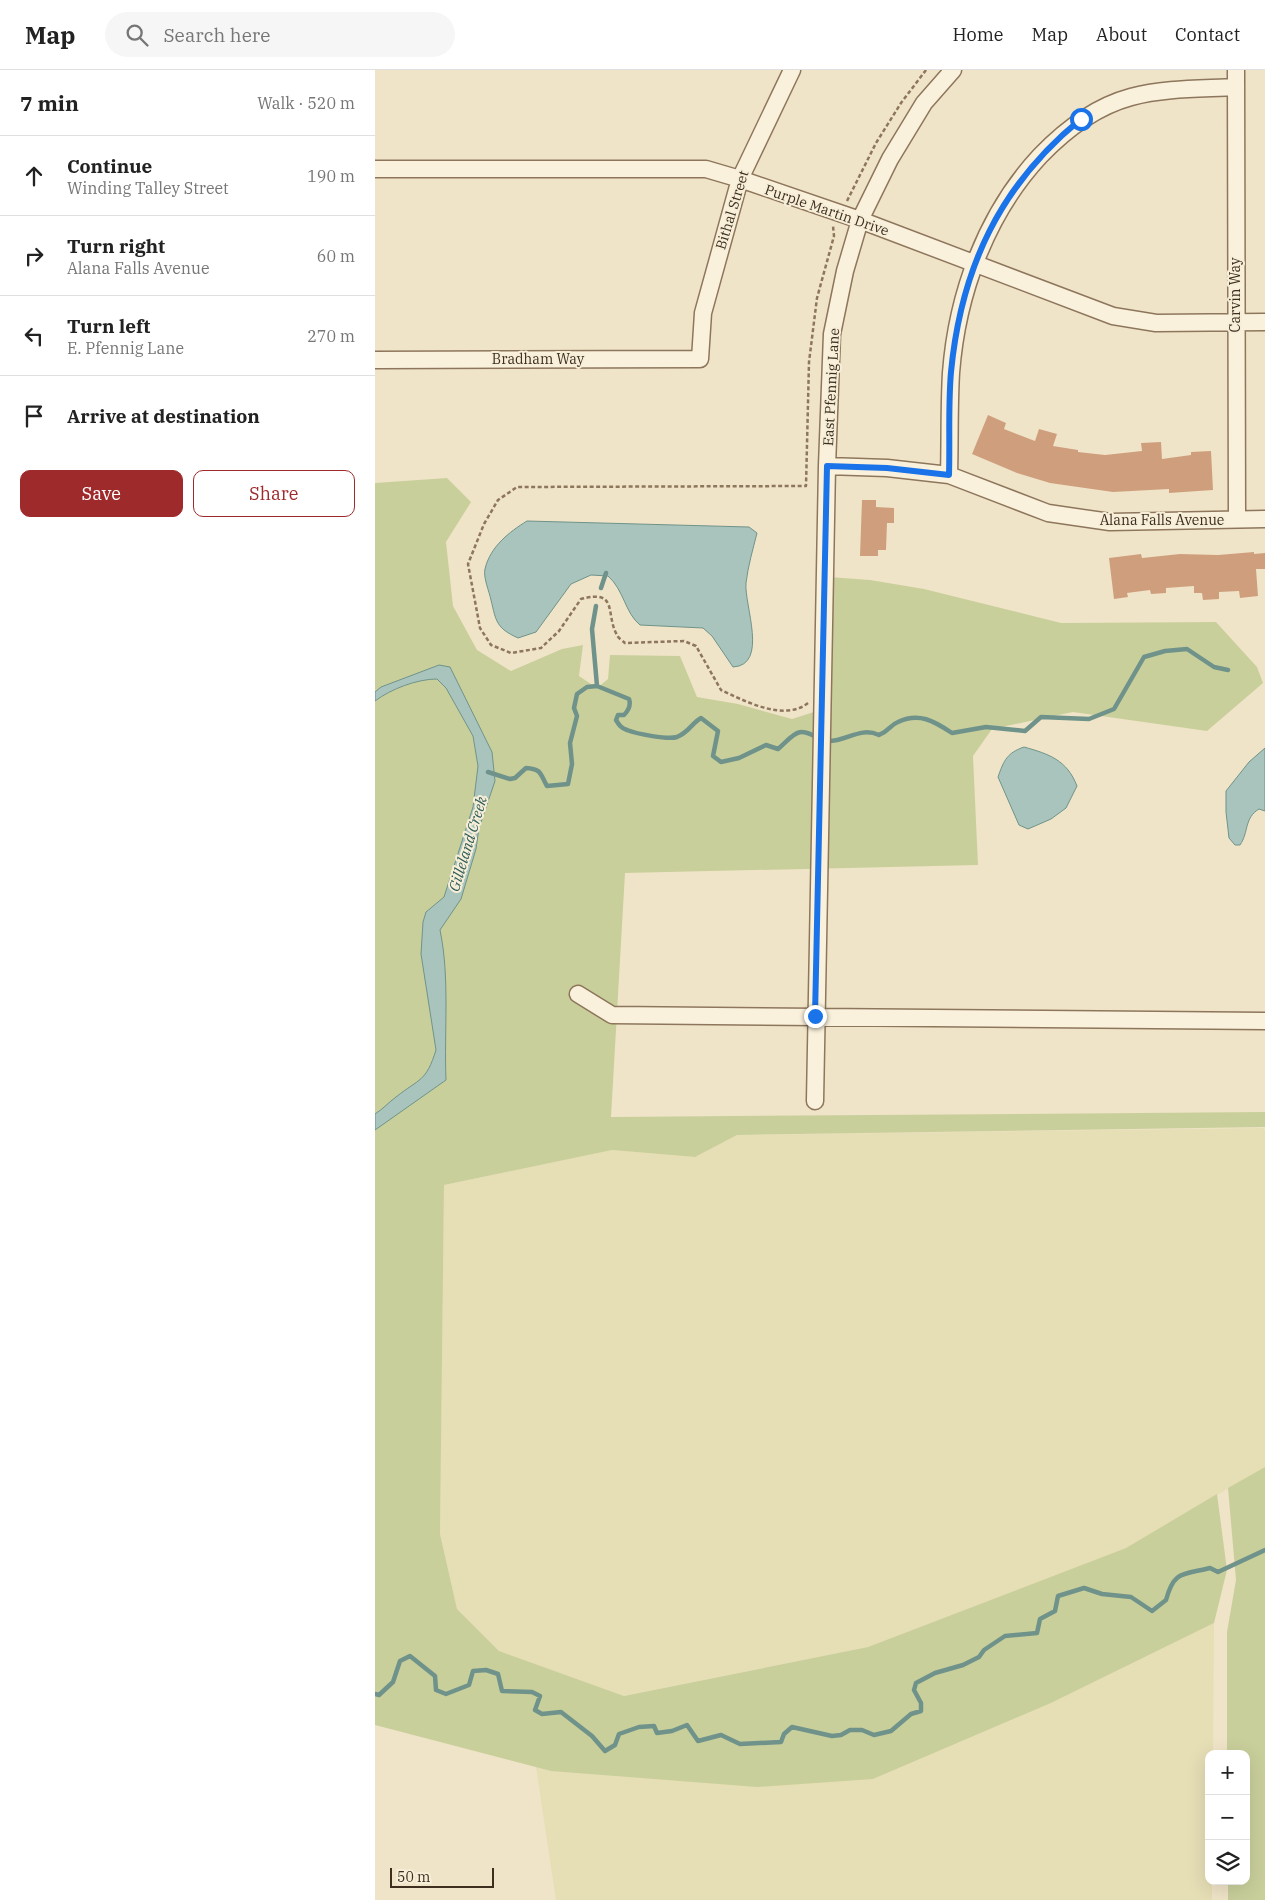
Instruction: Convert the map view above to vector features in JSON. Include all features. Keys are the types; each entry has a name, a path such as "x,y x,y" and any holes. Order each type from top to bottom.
{"street":[{"name":"Bithal Street","path":"701,358 703,312 740,179 792,70"},
{"name":"East Pfennig Lane","path":"815,1101 815,1016 827,466 832,334 845,271 860,220 890,159 924,103 953,70"},
{"name":"Carvin Way","path":"1237,70 1235,322 1237,520"},
{"path":"949,475 951,372 962,307 975,264 1001,207 1028,170 1057,139 1081,119 1130,97 1168,90 1236,87"},
{"name":"Purple Martin Drive","path":"375,169 706,169 860,220 1113,316 1136,321 1265,322"},
{"name":"Bradham Way","path":"375,360 701,358"},
{"name":"Alana Falls Avenue","path":"827,466 887,468 949,475 1048,513 1110,522 1265,519"},
{"path":"578,994 612,1015 1265,1021"}],"path":[{"path":"845,202 855,189 875,143 901,102 926,70"},
{"path":"811,696 809,702 803,707 792,711 775,710 721,690 696,646 683,641 625,643 617,636 610,606 603,598 593,596 581,600 559,631 541,648 511,652 491,645 480,628 468,564 484,524 498,500 517,487 806,486 809,362 817,298 835,230 829,223"}],"shaded area":[{"path":"1263,1128 1265,1130 1265,1467 1126,1548 868,1647 624,1696 499,1651 457,1609 440,1534 444,1185 612,1150 695,1157 737,1135"},
{"path":"1214,1623 1213,1750 1205,1750 1205,1885 1212,1885 1212,1900 556,1900 536,1767 551,1771 873,1779 1051,1703"}],"green space":[{"path":"447,478 471,502 446,542 453,606 477,650 511,671 562,649 583,645 579,676 597,688 608,679 610,655 680,656 697,697 738,704 792,719 817,711 829,577 870,580 924,589 1061,623 1216,622 1257,667 1263,683 1207,731 1073,712 992,729 973,756 978,865 625,873 611,1117 1265,1112 1265,1127 737,1135 695,1157 612,1150 444,1185 440,1534 457,1609 499,1651 624,1696 868,1647 1126,1548 1217,1494 1227,1570 1214,1623 1051,1703 873,1779 757,1787 551,1771 375,1725 375,483"},
{"path":"1265,1467 1265,1900 1228,1900 1228,1885 1250,1885 1250,1750 1227,1750 1227,1632 1236,1580 1228,1488"}],"water":[{"path":"527,521 749,527 757,533 746,583 752,632 750,656 744,664 733,667 712,636 703,628 640,625 631,614 618,588 608,576 591,575 571,584 536,632 518,638 505,631 496,619 485,580 485,569 491,554 501,541"},
{"name":"Gilleland Creek","path":"439,665 450,667 492,752 495,781 479,828 476,849 461,899 440,930 446,985 446,1080 375,1130 375,1114 425,1074 436,1050 421,954 423,922 426,912 444,897 473,807 478,766 473,736 446,688 437,679 429,679 405,686 389,692 375,701 375,692 381,687"},
{"path":"1024,747 1056,759 1068,770 1077,786 1066,808 1051,819 1028,829 1019,825 998,777 1007,758"},
{"path":"1265,748 1265,811 1259,809 1254,813 1249,821 1243,840 1240,845 1235,845 1229,838 1226,791 1249,762"}],"building":[{"path":"988,415 1006,423 1004,429 1035,441 1039,429 1057,434 1053,446 1078,450 1078,452 1105,455 1142,451 1141,443 1161,442 1162,459 1191,455 1191,452 1211,451 1213,490 1169,493 1169,489 1113,492 1050,483 1017,473 972,454"},
{"path":"862,500 876,500 876,507 894,508 894,523 887,523 886,550 878,550 878,556 860,556"},
{"path":"1254,552 1254,554 1265,553 1265,569 1256,569 1258,596 1240,598 1239,591 1219,592 1219,599 1203,600 1202,593 1194,593 1194,586 1166,588 1166,593 1151,594 1150,590 1127,593 1128,597 1114,599 1109,558 1141,554 1142,558 1180,554 1218,555"}],"waterway":[{"path":"601,588 606,573"},
{"path":"596,606 592,629 597,686"},
{"path":"826,741 839,740 865,732 879,735 895,723 913,718 926,719 952,733 986,727 1025,731 1041,717 1089,719 1114,709 1144,657 1165,651 1187,649 1214,667 1228,670"},
{"path":"488,772 510,779 515,778 526,768 538,771 547,786 568,784 572,764 570,743 577,716 574,708 577,694 587,687 597,686 629,699 630,705 627,711 624,715 618,715 616,720 619,725 632,732 673,738 685,733 701,718 718,731 713,756 721,762 739,758 766,745 778,749 797,733 801,732 819,739"},
{"path":"375,1694 379,1695 393,1682 400,1661 410,1656 435,1676 436,1690 446,1694 469,1685 473,1671 486,1670 498,1674 502,1691 532,1692 540,1696 535,1710 542,1714 561,1712 592,1736 605,1751 615,1745 619,1734 639,1727 654,1726 657,1733 672,1731 687,1725 698,1741 721,1735 740,1744 781,1742 784,1734 792,1727 832,1736 841,1735 850,1730 862,1730 874,1735 891,1731 911,1714 921,1711 921,1703 914,1690 916,1683 935,1673 963,1665 979,1657 984,1650 1005,1636 1037,1633 1040,1619 1055,1611 1058,1596 1084,1588 1102,1594 1131,1597 1152,1611 1166,1600 1172,1583 1181,1575 1210,1568 1218,1572 1265,1550"}],"route":[{"path":"815,1016 827,466 887,468 949,475 951,372 962,307 975,264 1001,207 1028,170 1057,139 1081,119"}]}
